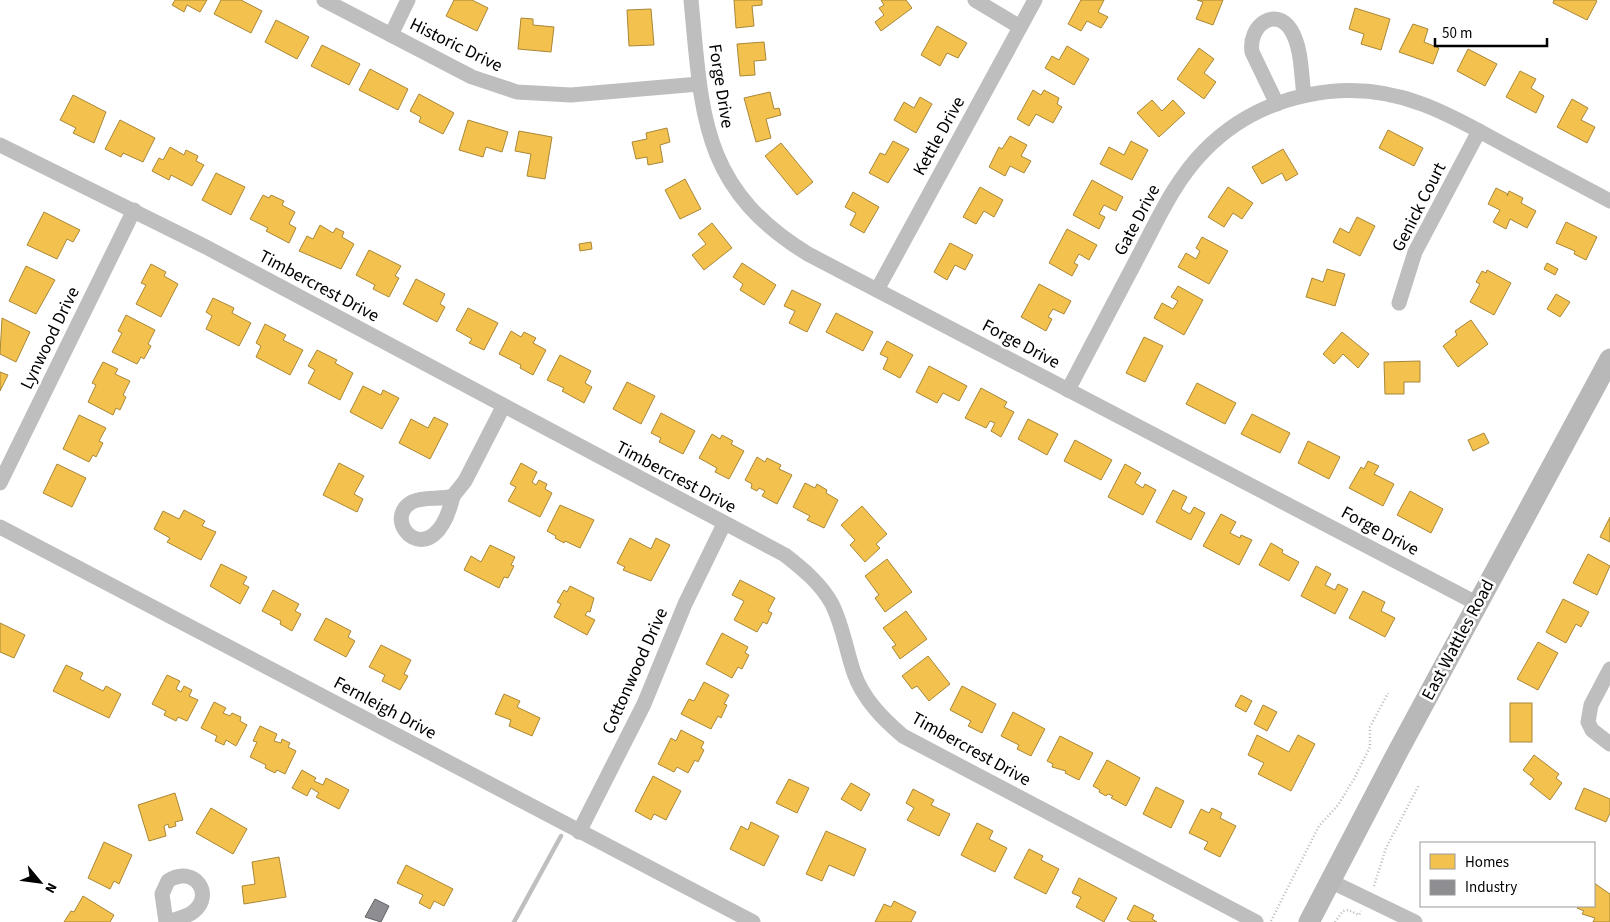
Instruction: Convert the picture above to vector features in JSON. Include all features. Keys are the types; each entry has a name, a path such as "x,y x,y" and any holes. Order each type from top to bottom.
{"main road":[{"name":"East Wattles Road","path":"1309,922 1610,359"}],"street":[{"name":"Historic Drive","path":"324,0 472,77 518,92 571,95 699,84"},
{"path":"391,35 408,0"},
{"name":"Forge Drive","path":"691,0 702,111 716,153 727,175 747,205 758,217 791,243 877,290 1478,604"},
{"path":"974,0 1020,27"},
{"name":"Kettle Drive","path":"877,290 1035,0"},
{"path":"1277,104 1252,52 1251,44 1255,31 1265,21 1272,20 1284,23 1294,36 1304,95"},
{"name":"Gate Drive","path":"1068,390 1162,212 1185,174 1204,150 1221,136 1238,124 1277,104 1304,95 1343,90 1383,93 1422,104 1479,131 1610,201"},
{"name":"Genick Court","path":"1399,303 1415,252 1479,131"},
{"name":"Timbercrest Drive","path":"0,144 134,210 345,320 503,407 785,555 808,574 820,588 839,620 855,676 864,692 888,723 903,736 1256,922"},
{"name":"Lynwood Drive","path":"0,482 134,210"},
{"path":"453,496 465,480 503,407"},
{"name":"Cottonwood Drive","path":"579,832 644,704 675,625 724,524"},
{"name":"Fernleigh Drive","path":"0,527 753,922"},
{"path":"1610,669 1588,714 1592,730 1599,738 1610,744"},
{"path":"1330,881 1415,922"}],"path":[{"path":"1272,919 1319,826 1338,805 1359,771 1370,747 1370,727 1388,693"},
{"path":"1372,890 1386,848 1419,784"},
{"path":"1335,922 1343,911 1348,910 1359,915"}],"building: Homes":[{"path":"175,0 207,0 200,12 187,5 184,12 172,5"},
{"path":"221,0 241,0 262,11 251,33 214,14"},
{"path":"454,0 472,0 488,8 477,31 446,16"},
{"path":"734,0 762,0 762,5 752,6 754,26 736,28"},
{"path":"881,0 906,0 912,8 881,31 875,22 884,15 879,8 884,5"},
{"path":"1081,0 1104,0 1098,12 1108,17 1101,28 1087,21 1081,31 1068,24"},
{"path":"1197,0 1223,0 1213,25 1196,19 1203,2"},
{"path":"1554,0 1597,1 1587,20 1553,3"},
{"path":"1355,8 1390,19 1381,50 1361,44 1364,34 1349,29"},
{"path":"651,9 654,45 629,46 627,10"},
{"path":"521,18 533,19 533,25 554,27 551,52 518,49"},
{"path":"276,20 309,37 297,59 265,42"},
{"path":"1413,24 1428,29 1424,42 1439,48 1433,64 1399,52"},
{"path":"937,26 967,43 958,58 947,53 940,66 921,55"},
{"path":"764,42 766,60 754,61 755,75 740,76 737,44"},
{"path":"322,45 360,64 349,85 311,66"},
{"path":"1067,46 1089,59 1074,85 1045,68 1052,56 1059,60"},
{"path":"1199,48 1214,59 1204,73 1216,82 1204,99 1177,79"},
{"path":"1468,49 1497,64 1485,86 1457,71"},
{"path":"370,69 408,89 398,110 359,90"},
{"path":"1520,71 1536,79 1531,88 1544,96 1536,113 1506,97"},
{"path":"1033,90 1041,95 1044,90 1059,98 1057,104 1062,107 1053,123 1036,114 1029,126 1017,119"},
{"path":"770,92 774,109 779,108 781,115 766,119 771,138 756,142 744,98"},
{"path":"419,94 454,113 443,134 419,122 421,117 410,111"},
{"path":"73,95 106,112 94,143 73,133 76,128 60,120"},
{"path":"920,97 932,104 916,133 894,120 904,102 914,108"},
{"path":"1572,99 1588,108 1581,120 1595,127 1587,143 1557,127"},
{"path":"1152,100 1162,111 1173,100 1185,113 1159,137 1137,113"},
{"path":"120,120 155,138 143,162 123,153 121,157 105,149"},
{"path":"468,120 508,132 502,152 486,147 483,157 459,150"},
{"path":"667,128 670,142 660,145 663,162 648,165 647,157 636,159 632,142 647,139 646,133"},
{"path":"1388,130 1423,148 1414,166 1379,148"},
{"path":"519,131 552,137 545,179 527,176 531,154 515,151"},
{"path":"1010,136 1027,145 1021,156 1031,161 1024,173 1010,166 1005,176 989,167 999,147 1002,149"},
{"path":"893,141 909,149 888,183 869,173 880,153 885,155"},
{"path":"1131,141 1148,150 1132,180 1100,164 1109,147 1124,155"},
{"path":"781,143 813,182 797,195 765,156"},
{"path":"170,147 184,155 186,150 198,156 196,161 204,165 192,186 171,175 169,180 152,171 159,158 163,160"},
{"path":"1283,149 1298,174 1286,181 1282,173 1262,184 1252,167"},
{"path":"216,173 245,187 231,215 202,200"},
{"path":"685,179 701,209 680,219 665,190"},
{"path":"1092,180 1123,197 1116,211 1104,205 1099,214 1105,217 1099,229 1073,215"},
{"path":"980,187 1003,200 994,217 984,211 976,224 963,217"},
{"path":"1228,187 1253,203 1242,219 1233,213 1224,227 1208,217"},
{"path":"1496,188 1508,194 1509,191 1523,198 1521,203 1536,211 1527,228 1510,219 1506,229 1493,222 1500,210 1488,204"},
{"path":"853,192 879,207 864,233 850,225 856,213 845,207"},
{"path":"263,195 269,198 271,195 284,201 282,205 295,212 289,224 296,228 289,243 266,231 268,228 250,219"},
{"path":"44,212 80,230 73,242 67,239 57,259 27,245"},
{"path":"1357,217 1375,226 1360,256 1333,242 1340,228 1349,233"},
{"path":"1566,222 1597,237 1586,260 1574,254 1575,251 1556,243"},
{"path":"712,223 732,248 704,270 692,255 706,244 698,234"},
{"path":"320,225 333,233 336,228 344,232 342,237 354,244 341,269 299,251 307,236 313,239"},
{"path":"1067,229 1097,245 1089,260 1079,254 1074,263 1078,265 1072,276 1049,263"},
{"path":"1202,237 1228,251 1209,284 1178,267 1186,253 1196,259 1200,251 1196,248"},
{"path":"591,242 592,249 580,251 579,244"},
{"path":"950,243 973,255 965,270 955,265 947,280 934,272"},
{"path":"369,250 401,266 395,276 399,278 389,297 373,289 375,285 356,275"},
{"path":"742,263 776,285 764,305 740,290 743,284 733,277"},
{"path":"1547,263 1558,269 1555,275 1544,269"},
{"path":"151,264 166,272 164,276 178,284 161,317 136,304 146,285 141,283"},
{"path":"26,266 55,280 36,314 9,301"},
{"path":"1327,269 1345,274 1335,306 1306,297 1312,278 1323,282"},
{"path":"1487,270 1511,283 1494,315 1470,302 1480,284 1476,282 1482,271 1486,273"},
{"path":"416,279 445,294 440,304 445,307 437,322 403,304"},
{"path":"1039,284 1071,301 1064,314 1053,309 1048,317 1052,319 1046,331 1021,317"},
{"path":"1178,286 1203,300 1184,335 1154,318 1162,303 1173,309 1178,301 1171,297"},
{"path":"792,290 821,304 807,332 789,323 795,311 784,306"},
{"path":"1556,294 1570,302 1560,317 1547,309"},
{"path":"213,298 234,308 232,313 251,323 239,346 206,329 212,316 206,312"},
{"path":"468,308 498,323 484,350 469,343 472,339 456,330"},
{"path":"836,313 873,332 863,351 826,332"},
{"path":"126,315 155,330 148,344 151,346 144,359 141,357 137,364 112,352 122,333 118,331"},
{"path":"2,318 30,332 16,362 0,354"},
{"path":"1471,320 1488,344 1458,367 1443,346 1457,335 1455,331"},
{"path":"265,324 286,335 283,340 303,350 290,375 256,357 261,346 256,343"},
{"path":"511,331 521,337 524,332 536,338 533,343 546,350 533,375 520,368 521,365 499,354"},
{"path":"1342,332 1369,354 1358,368 1343,354 1334,364 1323,354"},
{"path":"1144,337 1163,346 1145,382 1126,373"},
{"path":"887,341 913,355 900,378 883,369 888,358 880,354"},
{"path":"317,350 337,360 335,363 353,373 340,400 308,383 315,370 308,366"},
{"path":"560,355 591,371 585,383 592,387 584,403 562,391 564,388 547,380"},
{"path":"1420,361 1420,382 1404,382 1404,394 1385,394 1384,362"},
{"path":"103,362 118,369 115,374 130,381 123,395 126,397 120,410 116,408 113,415 88,402 96,385 92,383"},
{"path":"929,366 967,386 959,401 943,393 937,403 916,392"},
{"path":"0,372 8,375 0,391"},
{"path":"627,382 655,396 641,424 613,409"},
{"path":"1197,383 1236,403 1225,424 1186,404"},
{"path":"363,386 381,395 383,390 399,398 382,429 350,412"},
{"path":"981,388 1007,402 1004,407 1014,412 1001,437 991,431 995,423 990,421 986,428 965,418"},
{"path":"661,413 695,431 683,454 659,442 661,438 651,433"},
{"path":"1252,414 1290,433 1280,453 1241,434"},
{"path":"79,415 106,428 99,441 103,443 96,457 93,455 89,462 63,449"},
{"path":"434,417 448,424 430,459 399,443 411,419 428,428"},
{"path":"1028,419 1058,434 1047,455 1018,439"},
{"path":"1484,433 1489,443 1473,451 1468,440"},
{"path":"712,434 720,439 722,435 733,441 731,444 744,451 729,479 715,472 717,468 699,458"},
{"path":"1075,440 1112,460 1101,480 1064,461"},
{"path":"1308,441 1340,457 1329,479 1298,463"},
{"path":"757,457 765,462 767,458 781,465 779,469 792,475 777,504 762,496 765,491 759,488 757,491 751,488 752,484 745,480"},
{"path":"1368,461 1379,466 1374,474 1394,484 1383,506 1349,488 1361,467 1364,469"},
{"path":"339,463 364,476 354,494 363,499 357,512 323,495"},
{"path":"521,463 537,472 532,482 536,485 539,480 547,484 545,489 552,493 540,517 508,501 516,487 510,484"},
{"path":"57,464 86,478 72,507 43,493"},
{"path":"1125,464 1141,473 1135,483 1143,488 1145,484 1156,490 1143,515 1108,497"},
{"path":"805,483 815,488 817,484 827,490 826,493 838,500 824,528 807,520 810,516 793,507"},
{"path":"1173,490 1187,497 1181,509 1190,514 1194,507 1205,513 1191,540 1156,522"},
{"path":"1410,491 1443,509 1431,533 1397,515"},
{"path":"560,505 594,520 580,548 565,541 564,543 547,531"},
{"path":"862,506 887,534 876,544 880,548 865,562 850,545 855,540 841,525"},
{"path":"184,510 205,521 202,526 216,532 201,560 167,542 170,538 154,529 163,511 179,519"},
{"path":"1221,514 1236,522 1230,533 1240,538 1241,535 1252,540 1239,565 1203,546"},
{"path":"1610,517 1610,542 1600,537"},
{"path":"630,538 651,549 656,538 670,545 651,581 623,570 625,567 617,563"},
{"path":"1271,543 1283,550 1282,553 1299,562 1289,581 1259,565"},
{"path":"490,545 515,557 511,565 514,566 508,578 504,577 499,588 464,570 471,556 481,562"},
{"path":"1588,554 1610,566 1597,595 1573,583"},
{"path":"887,559 912,592 885,612 875,598 879,595 865,576"},
{"path":"221,564 247,577 243,584 249,587 240,604 210,586"},
{"path":"1316,566 1331,574 1325,585 1335,590 1338,584 1348,589 1335,614 1301,596"},
{"path":"740,580 775,598 768,611 772,613 767,624 763,622 757,632 734,620 744,601 732,595"},
{"path":"570,586 594,598 590,612 588,611 585,615 595,620 587,635 554,617 561,604 557,602 564,590 567,592"},
{"path":"273,590 299,604 295,611 301,614 292,631 280,624 281,621 262,611"},
{"path":"1363,591 1385,602 1381,611 1395,618 1385,637 1349,618"},
{"path":"1563,599 1589,612 1581,627 1576,624 1566,643 1546,632"},
{"path":"906,611 927,639 900,659 892,647 896,645 883,628"},
{"path":"326,618 351,631 348,637 355,641 346,657 314,640"},
{"path":"0,623 25,635 14,658 0,652"},
{"path":"722,633 748,647 745,653 749,655 742,669 738,667 732,678 706,664"},
{"path":"1538,642 1558,653 1538,690 1517,679"},
{"path":"381,645 411,660 404,674 408,676 400,690 382,681 385,675 369,667"},
{"path":"928,656 950,684 929,701 917,686 912,689 902,676"},
{"path":"66,665 83,673 80,679 103,691 106,686 121,694 109,718 53,691"},
{"path":"167,675 180,681 176,689 181,692 184,686 192,690 189,696 198,700 187,721 178,717 176,721 164,715 166,711 152,704"},
{"path":"704,682 729,695 724,704 727,705 721,718 718,716 711,729 681,714 689,699 694,701"},
{"path":"962,686 996,704 982,733 968,726 971,721 950,710"},
{"path":"504,694 520,701 517,707 540,718 532,736 509,726 511,720 495,714"},
{"path":"1241,695 1252,701 1246,712 1235,706"},
{"path":"214,702 226,708 223,713 230,716 232,713 241,717 240,721 247,725 236,746 226,740 224,745 215,741 217,736 201,728"},
{"path":"1510,703 1532,703 1532,742 1510,742"},
{"path":"1263,705 1277,712 1267,731 1254,724"},
{"path":"1013,712 1045,729 1031,756 1017,749 1019,745 1001,736"},
{"path":"260,726 277,734 274,741 281,743 282,739 290,743 288,747 296,751 285,774 277,770 275,773 265,768 266,765 250,757 257,742 253,741"},
{"path":"681,730 704,742 701,748 704,750 698,762 695,760 688,773 677,767 674,772 658,764 671,738 676,741"},
{"path":"1257,735 1289,752 1298,735 1315,744 1291,791 1258,774 1264,763 1248,755"},
{"path":"1060,736 1093,753 1079,780 1065,773 1066,771 1052,767 1053,764 1047,761"},
{"path":"1534,755 1559,774 1556,778 1562,783 1550,800 1530,784 1534,779 1523,770"},
{"path":"1107,760 1140,778 1126,806 1111,798 1113,796 1108,794 1106,796 1099,792 1100,790 1093,786"},
{"path":"302,770 316,778 314,781 323,785 326,778 349,790 339,809 316,797 319,793 311,788 307,796 292,788"},
{"path":"653,776 681,791 666,820 654,814 651,820 635,811"},
{"path":"789,779 809,788 797,813 776,803"},
{"path":"851,783 870,794 861,811 841,799"},
{"path":"1156,787 1184,801 1171,828 1143,814"},
{"path":"1584,788 1610,799 1610,813 1606,822 1575,809"},
{"path":"913,789 934,800 931,805 950,814 939,836 907,820 914,808 906,803"},
{"path":"175,793 183,820 175,822 176,826 169,828 168,824 164,826 166,836 149,841 138,805"},
{"path":"211,808 247,829 233,854 196,833"},
{"path":"1212,808 1222,813 1220,818 1236,826 1220,857 1204,849 1208,842 1189,833 1201,809 1209,813"},
{"path":"751,822 779,836 764,866 730,849 741,826 748,830"},
{"path":"977,823 993,831 989,839 1007,848 995,872 961,855"},
{"path":"826,831 866,849 854,876 829,865 822,881 806,874"},
{"path":"104,842 132,855 119,884 114,881 110,889 88,878"},
{"path":"1029,849 1043,856 1041,860 1059,869 1046,894 1014,878"},
{"path":"279,857 286,897 244,904 242,886 255,884 252,862"},
{"path":"406,865 453,889 444,906 434,901 430,909 419,903 423,895 397,883"},
{"path":"1079,878 1117,898 1104,922 1076,907 1081,897 1072,893"},
{"path":"1595,884 1610,894 1610,922 1593,922 1595,918 1582,914 1584,911 1577,908 1595,907"},
{"path":"83,896 114,915 110,922 64,922 71,911 74,912"},
{"path":"894,901 916,912 911,922 875,922 884,904 891,907"},
{"path":"1134,905 1154,915 1152,919 1157,922 1132,922 1127,919"}],"building: Industry":[{"path":"375,899 389,906 381,922 365,917"}],"waterway":[{"path":"514,922 561,836"}]}
